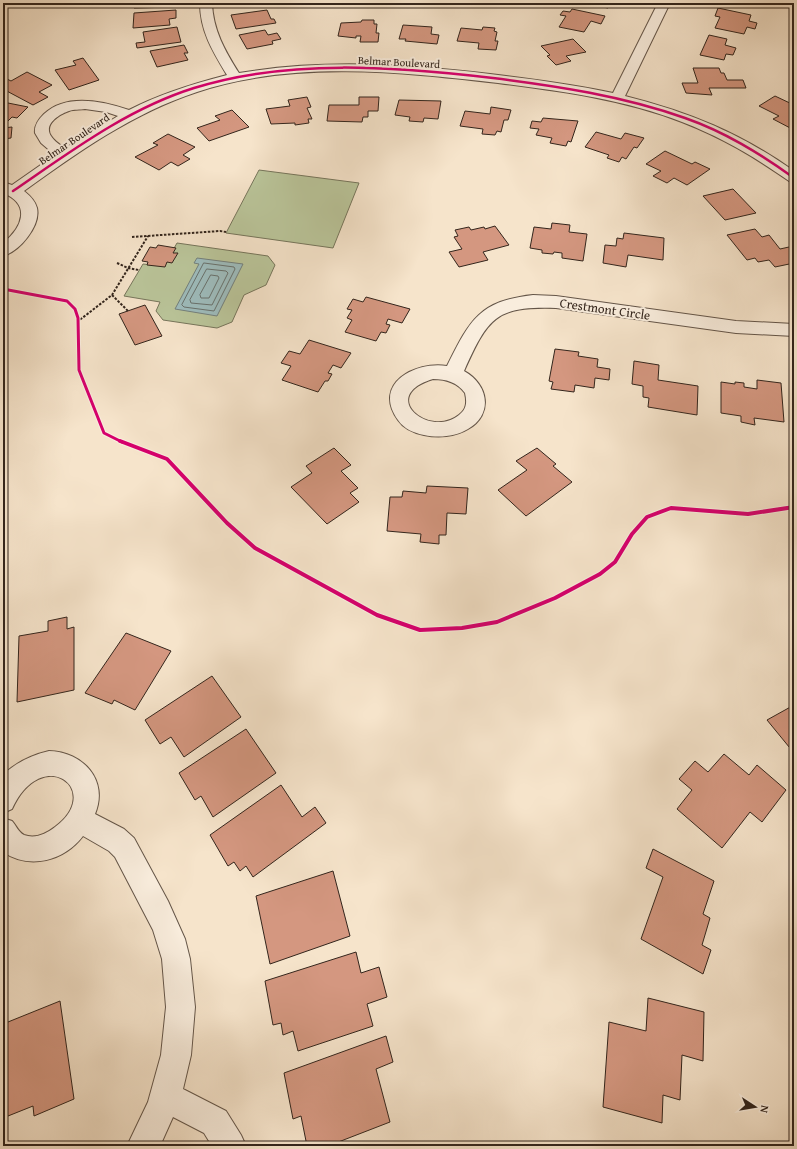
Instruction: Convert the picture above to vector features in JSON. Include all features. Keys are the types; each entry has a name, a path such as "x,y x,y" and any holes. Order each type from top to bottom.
{"street":[{"path":"206,3 205,13 212,37 235,78"},
{"path":"617,99 664,3"},
{"name":"Belmar Boulevard","path":"8,189 64,156 99,132 128,115 171,96 195,88 235,78 323,68 406,70 507,80 649,106 707,127 740,143 772,161 794,178"},
{"name":"Belmar Boulevard","path":"64,156 44,137 41,130 48,117 56,111 66,108 91,105 113,109 128,115"},
{"path":"3,251 19,238 29,222 30,215 26,202 8,189"},
{"name":"Crestmont Circle","path":"453,374 467,343 480,323 502,307 516,302 556,302 736,327 794,330"},
{"path":"3,800 12,784 23,774 36,767 50,764 64,765 75,770 82,780 86,792 86,806 80,820 70,833 58,842 43,848 29,849 15,845 6,837 3,831"},
{"path":"80,820 122,844 168,931 176,958 181,997 179,1030 174,1065 165,1096 143,1146"},
{"path":"165,1096 215,1122 230,1146"}],"path":[{"path":"132,237 220,231 226,232"},
{"path":"78,322 112,295 148,236"},
{"path":"117,264 139,270"},
{"path":"112,295 128,311"},
{"path":"76,313 78,322 77,330"}],"green space":[{"path":"259,170 359,183 333,248 226,233"},
{"path":"177,243 268,256 275,265 266,285 244,295 232,322 217,328 163,320 156,311 160,302 124,296 143,264 164,266"}],"water":[{"path":"197,258 243,264 217,316 175,309 199,264 194,263"}],"building":[{"path":"176,3 175,7 134,8 135,4"},
{"path":"236,3 273,3 273,6 235,6"},
{"path":"580,3 611,3 608,8"},
{"path":"730,3 760,3 759,6 752,5 752,7"},
{"path":"718,8 751,15 749,21 757,23 755,29 747,27 744,34 715,28 720,17 715,16"},
{"path":"572,9 605,16 601,24 591,21 584,32 559,27 566,16 560,15 563,11 570,12"},
{"path":"176,10 176,18 169,19 170,25 133,28 134,13"},
{"path":"267,10 271,19 274,19 276,23 236,29 231,15"},
{"path":"362,20 374,20 374,24 377,24 376,33 379,33 378,42 360,42 361,36 356,36 356,38 338,36 341,23 361,22"},
{"path":"403,25 432,27 431,34 439,35 437,44 405,41 406,39 399,39"},
{"path":"177,27 181,42 137,48 136,43 145,42 143,32"},
{"path":"483,27 495,28 494,31 497,32 495,41 498,41 496,50 478,49 479,43 457,41 461,28 482,30"},
{"path":"265,30 268,35 277,33 281,39 272,41 273,44 247,49 239,35"},
{"path":"709,35 727,39 725,45 736,48 733,55 726,54 724,60 700,55"},
{"path":"573,39 586,52 566,56 571,61 556,65 547,56 550,55 541,46"},
{"path":"184,45 188,53 184,53 188,60 157,67 150,51"},
{"path":"83,58 99,80 69,90 55,70 76,65 73,61"},
{"path":"693,68 719,68 721,73 724,73 727,80 743,80 746,88 709,88 712,95 686,93 682,83 698,83"},
{"path":"27,72 52,85 39,92 48,97 33,105 3,89 3,79 5,78 11,81"},
{"path":"775,96 794,105 794,130 773,119 779,116 759,106"},
{"path":"307,97 311,107 307,108 312,119 308,119 309,123 295,125 295,123 271,124 266,109 290,106 288,100"},
{"path":"359,97 379,97 378,111 368,111 368,117 363,117 362,122 327,121 329,105 359,105"},
{"path":"399,100 441,101 438,119 424,118 423,122 409,121 410,117 395,115"},
{"path":"3,102 28,107 17,118 12,117 5,124 3,123"},
{"path":"491,107 511,110 508,120 504,120 501,132 497,131 495,135 482,134 483,129 460,126 465,111 490,114"},
{"path":"232,110 249,127 209,141 197,128 220,120 215,116"},
{"path":"543,118 578,121 571,142 568,141 566,146 550,143 552,138 536,135 539,129 530,128 532,121 541,122"},
{"path":"12,127 11,138 4,139 3,145 3,128"},
{"path":"596,132 621,139 625,133 644,138 637,148 634,147 626,159 622,157 619,162 607,158 609,155 585,147"},
{"path":"168,134 195,147 183,155 190,159 178,166 171,162 159,170 135,157 158,145 153,143"},
{"path":"665,151 692,164 695,162 710,169 687,185 674,178 667,183 653,176 661,171 646,164"},
{"path":"733,189 756,213 725,220 703,196"},
{"path":"552,223 570,225 569,232 587,234 583,261 562,258 562,253 542,253 542,250 530,248 534,227 551,229"},
{"path":"495,226 509,245 483,252 488,260 459,267 449,252 462,249 454,237 458,236 455,230 469,227 471,230 484,227 485,229"},
{"path":"755,229 762,237 769,235 780,249 789,247 794,252 794,263 775,267 769,260 758,262 755,258 747,260 727,235"},
{"path":"624,233 664,238 663,260 628,255 626,267 603,263 605,245 616,246 617,238 623,239"},
{"path":"158,245 176,248 173,253 178,253 172,263 167,262 165,267 147,265 148,262 142,261 150,247 156,248"},
{"path":"366,297 410,309 402,323 388,319 386,324 390,325 386,333 381,332 376,341 345,332 352,320 347,318 352,310 347,309 353,299 363,302"},
{"path":"145,305 162,336 135,345 119,314"},
{"path":"309,340 351,353 341,368 333,365 328,373 332,374 328,381 325,381 318,392 282,380 291,366 281,363 289,351 300,354"},
{"path":"555,349 579,352 578,356 598,359 597,367 610,369 609,380 595,378 594,388 575,385 574,392 551,389 553,382 549,381"},
{"path":"634,361 659,365 658,380 698,386 697,415 648,407 649,398 643,397 643,386 632,384"},
{"path":"757,380 781,383 784,422 754,418 755,425 741,422 741,416 721,413 721,382 735,384 735,382 744,383 744,387 757,389"},
{"path":"334,448 351,465 341,471 358,488 350,493 359,502 327,524 291,487 312,473 306,466"},
{"path":"537,448 556,464 553,466 572,482 526,516 498,490 527,470 516,461"},
{"path":"427,486 468,488 466,514 447,513 446,535 439,535 439,544 420,542 421,534 387,531 390,497 402,497 403,491 426,493"},
{"path":"67,617 67,629 74,627 74,690 17,702 19,636 48,631 48,621"},
{"path":"126,633 171,651 135,710 114,700 112,704 85,693"},
{"path":"212,676 241,717 184,757 171,737 160,744 145,720"},
{"path":"794,705 794,753 767,720"},
{"path":"246,729 276,773 213,817 201,796 195,800 179,773"},
{"path":"724,754 749,775 757,765 786,790 762,822 750,812 722,848 677,809 692,790 679,779 695,761 708,772"},
{"path":"281,785 302,817 315,807 326,823 253,877 246,866 240,871 234,862 228,866 210,835"},
{"path":"653,849 714,881 703,914 710,918 702,945 711,950 703,974 641,939 663,877 646,868"},
{"path":"333,871 350,936 270,964 256,896"},
{"path":"356,952 361,973 379,967 387,997 367,1004 373,1026 298,1051 293,1031 283,1035 281,1023 273,1025 265,981"},
{"path":"648,998 704,1012 703,1061 682,1055 680,1100 663,1095 662,1123 603,1107 609,1022 646,1031"},
{"path":"60,1001 74,1099 34,1116 33,1106 3,1118 3,1024"},
{"path":"386,1036 393,1062 376,1069 390,1122 328,1146 307,1146 301,1116 293,1119 284,1073"}],"cycle path":[{"path":"13,191 100,132 145,107 169,97 194,88 229,79 300,69 336,68 408,70 521,82 562,88 645,105 685,118 723,134 760,154 794,178"},
{"path":"3,289 67,301 75,309 78,318 79,370 104,433 130,446 167,459 227,523 255,548 377,615 420,630 462,628 497,622 555,598 600,574 615,562 632,534 647,517 671,508 748,514 794,507"}]}
